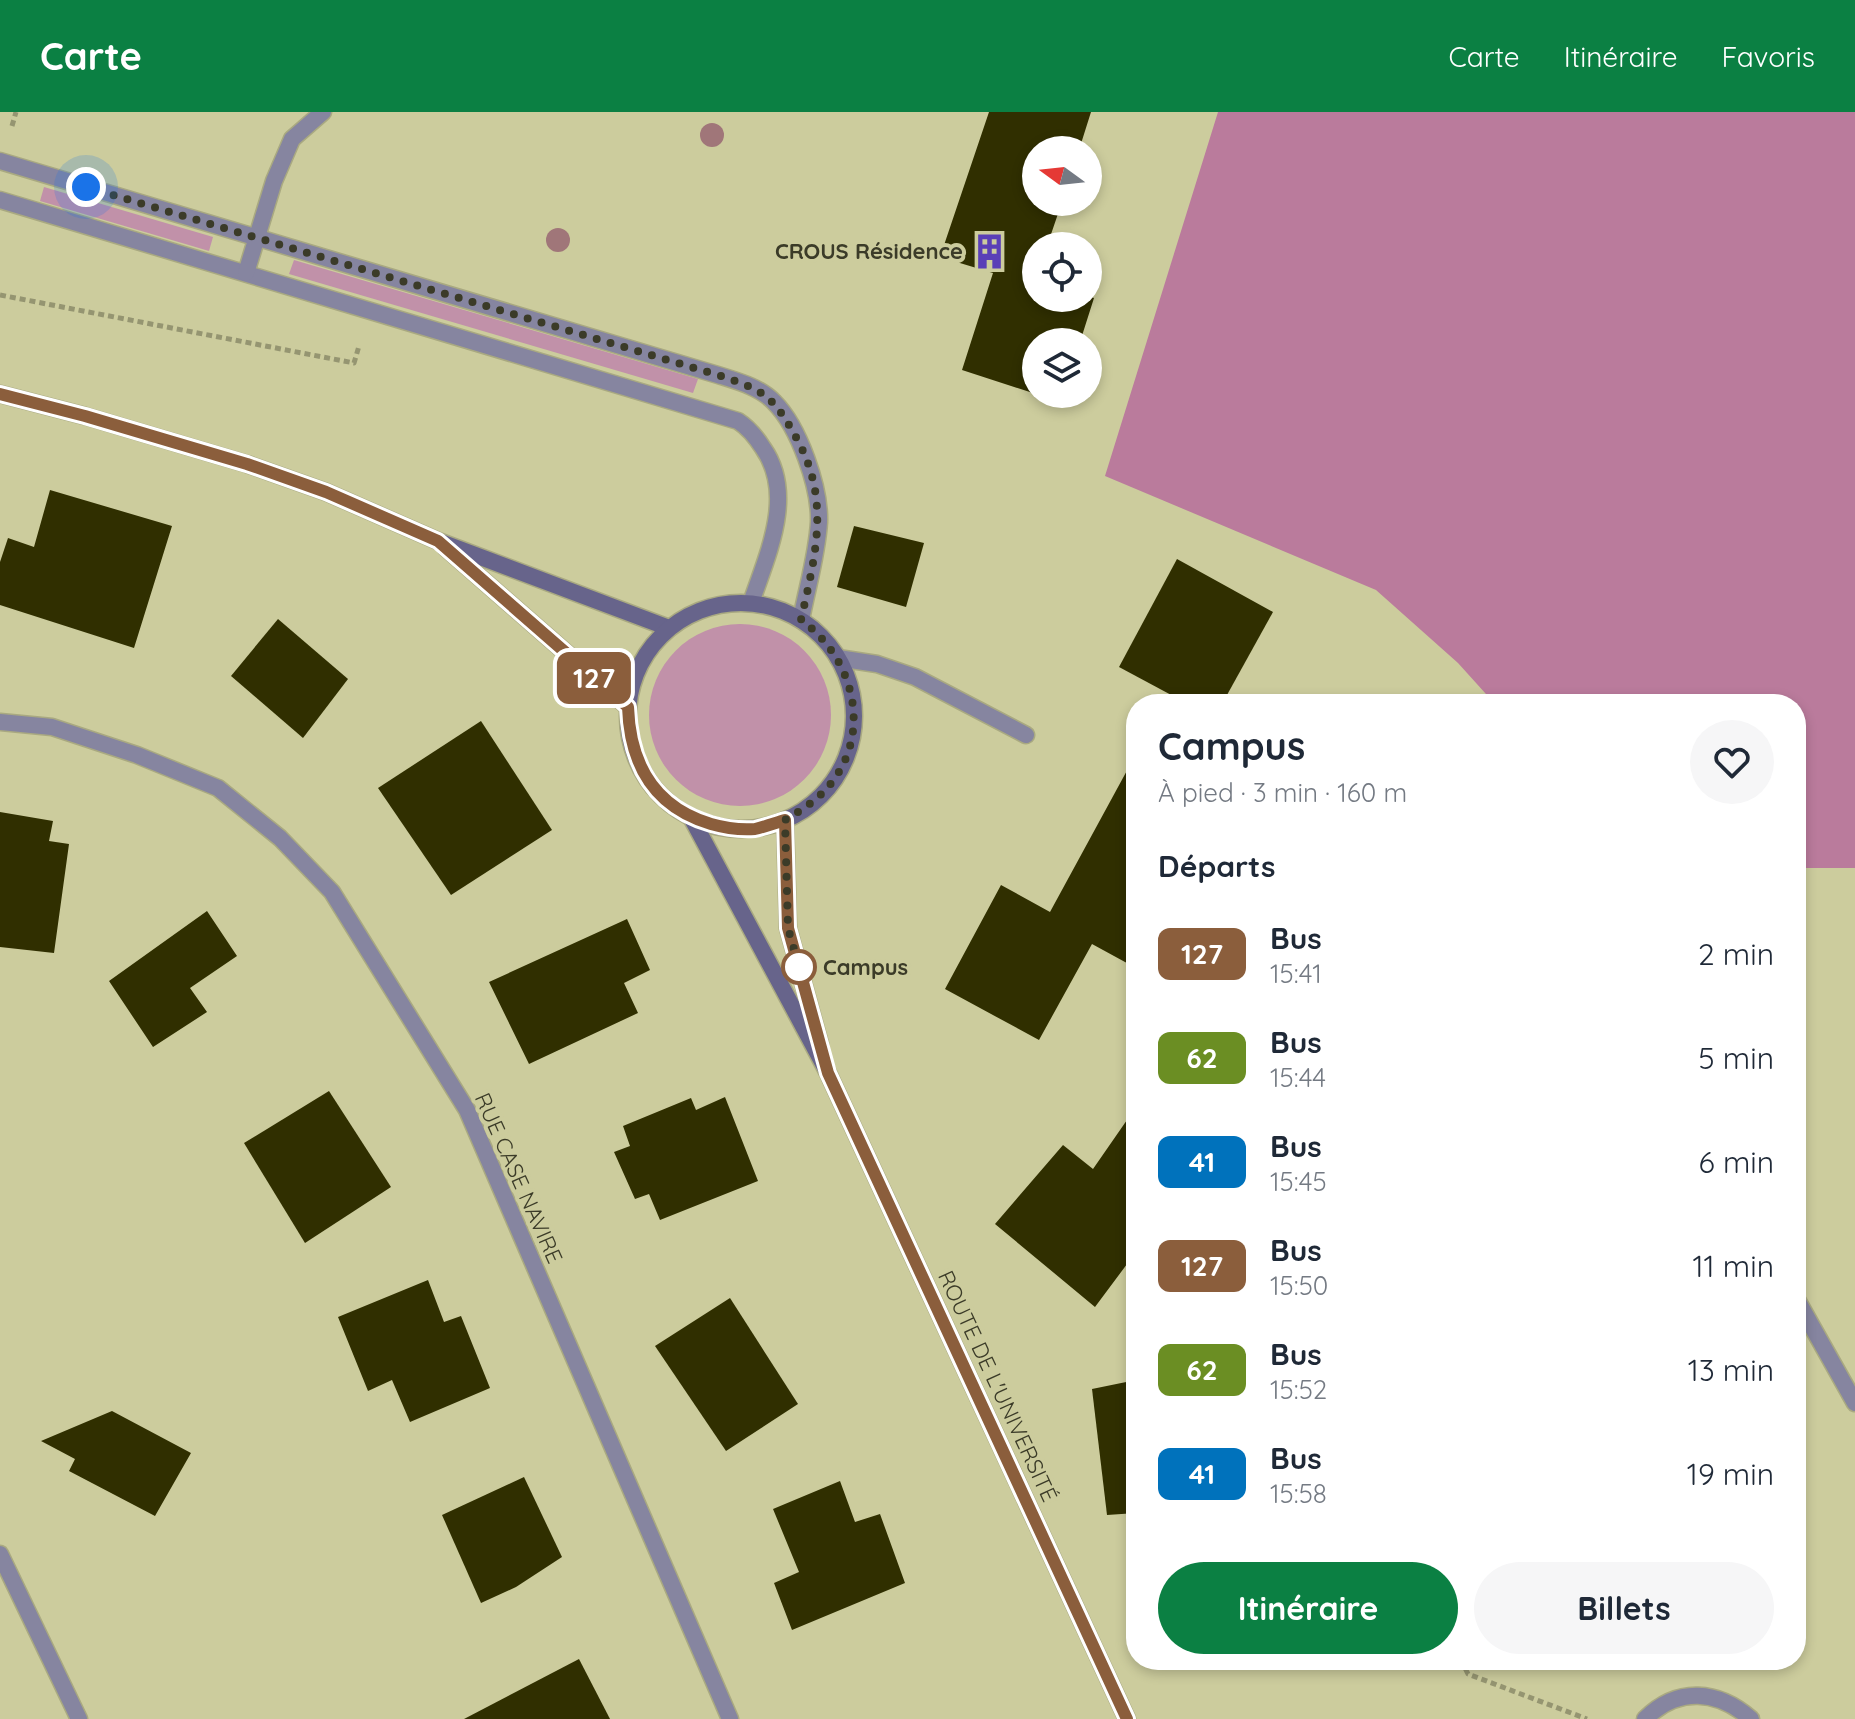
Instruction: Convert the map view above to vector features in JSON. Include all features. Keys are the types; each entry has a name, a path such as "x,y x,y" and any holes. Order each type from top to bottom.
{"main road":[{"path":"0,394 247,464 326,492 438,541 669,628"},
{"path":"438,541 628,707"},
{"name":"ROUTE DE L'UNIVERSITÉ","path":"751,603 787,612 801,620 818,632 838,658 850,688 854,719 848,751 834,780 813,803 785,820 754,829 723,828 692,819 670,804 651,785 629,735 628,707 635,677 648,651 669,628 694,613 722,604 751,603"},
{"name":"ROUTE DE L'UNIVERSITÉ","path":"692,819 828,1073 1127,1719"},
{"name":"ROUTE DE L'UNIVERSITÉ","path":"785,820 788,928 828,1073"}],"street":[{"path":"246,273 255,236 292,139 323,112"},
{"path":"0,161 704,370 760,392 774,402 803,451 818,503 815,555 801,620"},
{"path":"0,200 708,410 747,426 775,468 778,490 773,537 751,603"},
{"path":"838,658 896,669 1026,735"},
{"name":"RUE CASE NAVIRE","path":"0,722 52,727 137,755 218,788 280,838 332,892 467,1110 730,1719"},
{"path":"1806,1316 1855,1403"},
{"path":"0,1554 79,1719"},
{"path":"1645,1719 1667,1703 1690,1695 1714,1697 1736,1706 1751,1719"}],"path":[{"path":"0,295 354,363 360,344"},
{"path":"1466,1670 1468,1674 1587,1719"}],"shaded area":[{"path":"1218,112 1855,112 1855,868 1806,868 1806,694 1486,694 1458,663 1376,590 1105,476"},
{"path":"44,187 213,237 209,251 40,201"},
{"path":"294,260 698,379 693,393 289,274"},
{"path":"740,624 758,625 775,631 805,650 824,680 830,697 830,733 824,750 805,780 775,799 758,805 740,806 722,805 705,799 675,780 656,750 650,733 649,715 650,697 656,680 675,650 705,631 722,625"}],"building":[{"name":"CROUS Résidence","path":"989,112 1091,112 1083,136 1022,136 1022,216 1057,216 1052,232 1022,232 1022,312 1090,312 1084,328 1022,328 1022,389 962,370 993,273 940,257"},
{"path":"50,490 172,526 134,648 0,605 0,562 8,538 34,547"},
{"path":"854,526 924,543 906,607 837,587"},
{"path":"1177,559 1273,612 1228,694 1169,694 1119,667"},
{"path":"278,619 348,679 303,738 231,676"},
{"path":"481,721 552,830 451,895 378,788"},
{"path":"1126,772 1126,963 1092,944 1039,1040 945,989 1001,885 1050,912"},
{"path":"0,812 53,821 49,841 69,844 54,953 0,947"},
{"path":"207,911 237,956 190,988 207,1012 153,1047 109,981"},
{"path":"627,919 650,970 624,983 638,1013 529,1064 489,982"},
{"path":"329,1091 391,1187 305,1243 244,1143"},
{"path":"725,1097 758,1181 660,1220 649,1194 635,1199 614,1152 630,1146 623,1126 691,1098 696,1110"},
{"path":"1126,1121 1126,1265 1095,1307 995,1224 1063,1145 1093,1169"},
{"path":"428,1280 444,1322 461,1316 490,1388 410,1422 392,1380 368,1391 338,1317"},
{"path":"730,1298 798,1404 726,1451 655,1346"},
{"path":"1126,1382 1126,1514 1107,1515 1092,1389"},
{"path":"112,1411 191,1453 155,1516 69,1471 75,1459 41,1441"},
{"path":"524,1477 562,1557 516,1587 481,1603 442,1515"},
{"path":"840,1481 855,1522 880,1514 905,1583 792,1630 774,1583 799,1572 773,1509"},
{"path":"579,1659 610,1719 464,1719"}],"bus line":[{"name":"127","path":"0,394 247,464 326,492 438,541 628,707 629,735 638,761 651,785 670,804 692,819 723,828 754,829 785,820 788,928 828,1073 1127,1719"}],"place":[{"name":"CROUS Résidence","path":"989,251"},
{"name":"Campus","path":"799,967"}],"route":[{"path":"86,187 718,375 750,386 774,402 803,451 818,503 815,555 801,620 818,632 838,658 850,688 854,719 848,751 834,780 813,803 785,820 788,928 799,967"}]}
